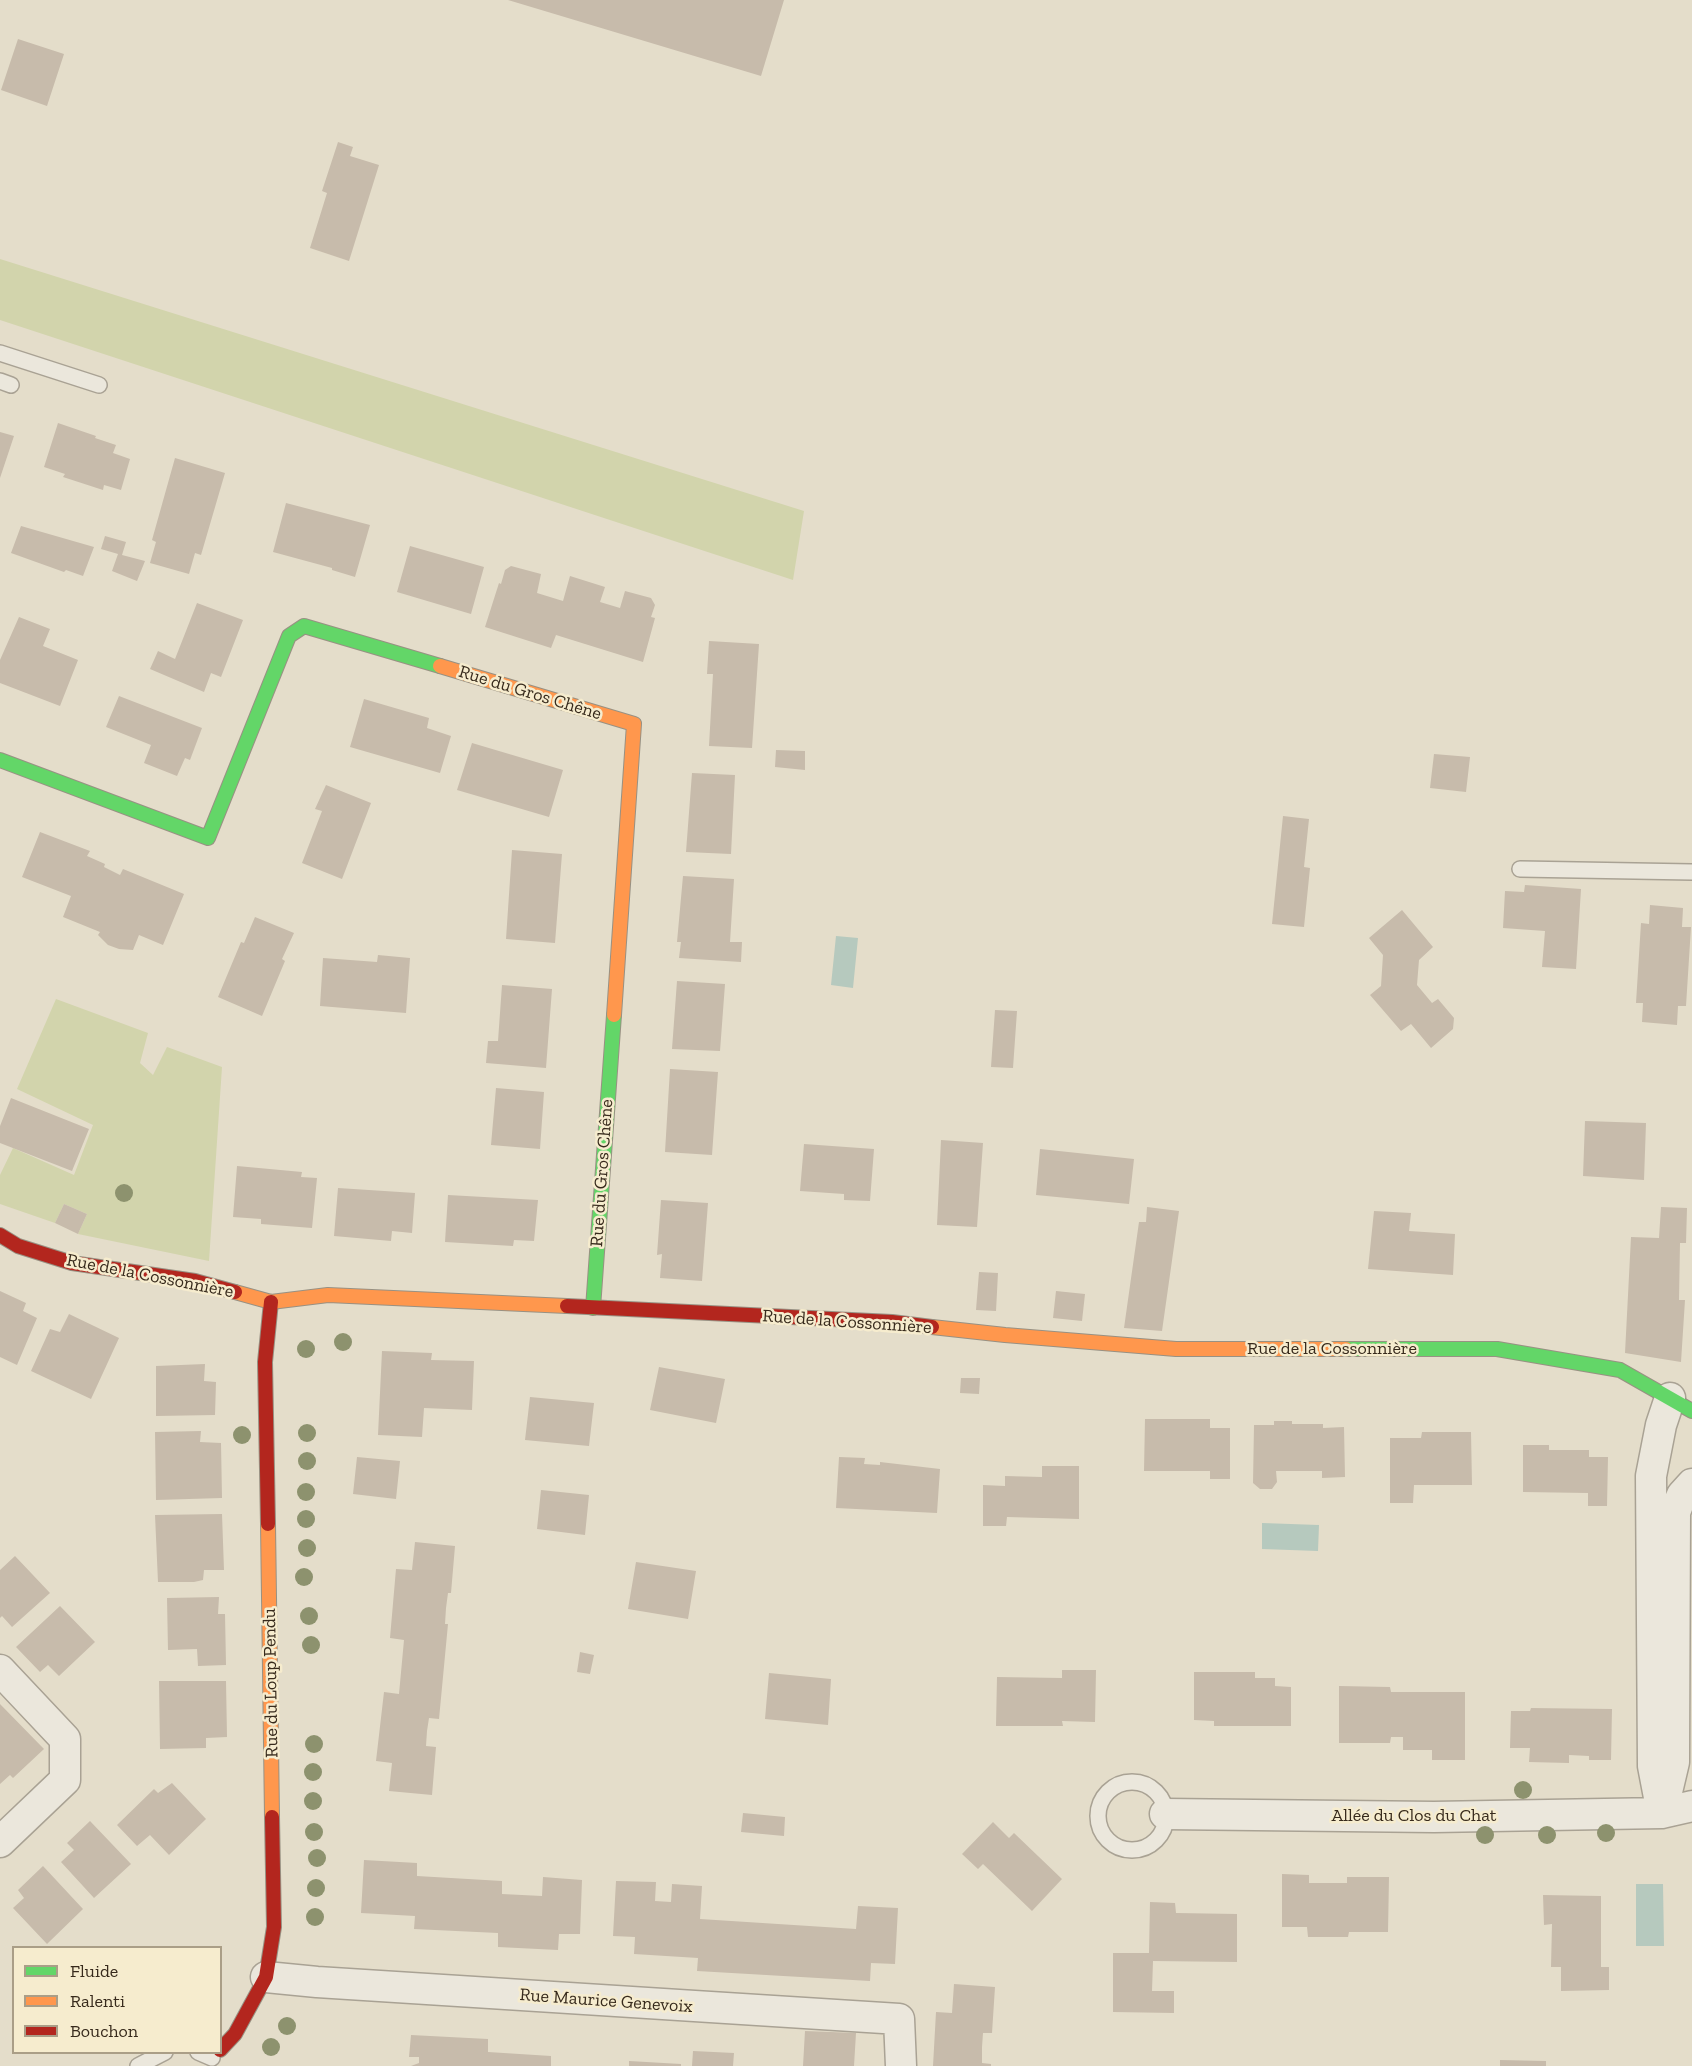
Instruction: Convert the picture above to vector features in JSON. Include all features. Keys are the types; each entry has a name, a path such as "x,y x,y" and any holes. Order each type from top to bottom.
{"street":[{"name":"Rue du Gros Chêne","path":"0,760 208,838 289,636 304,626 634,724 593,1308"},
{"name":"Rue de la Cossonnière","path":"0,1235 18,1245 72,1263 195,1281 271,1302 328,1295 892,1322 1005,1335 1176,1349 1497,1349 1620,1370 1681,1404"},
{"name":"Rue du Loup Pendu","path":"222,2046 235,2034 266,1977 274,1927 265,1362 271,1302"},
{"path":"1662,1813 1653,1766 1651,1476 1660,1425 1681,1404"},
{"path":"1662,1813 1674,1762 1675,1512 1682,1495 1692,1484"},
{"path":"0,1670 65,1739 65,1780 0,1842"},
{"name":"Allée du Clos du Chat","path":"1166,1814 1434,1817 1662,1813 1692,1806"},
{"path":"1662,1813 1692,1827"},
{"name":"Rue Maurice Genevoix","path":"266,1977 317,1983 898,2019 901,2066"}],"lane":[{"path":"0,353 99,385"},
{"path":"1520,869 1692,872"},
{"path":"1122,1783 1145,1784 1154,1790 1161,1798 1166,1814 1164,1829 1158,1838 1140,1849 1129,1850 1118,1847 1108,1840 1101,1831 1098,1820 1099,1808 1104,1797 1112,1788 1122,1783"},
{"path":"138,2066 161,2054"}],"green space":[{"path":"0,259 804,511 793,580 0,320"},
{"path":"56,999 148,1033 140,1063 153,1075 167,1047 222,1067 209,1261 78,1234 87,1214 64,1204 55,1223 0,1204 0,1175 13,1148 74,1175 93,1125 17,1089"}],"shaded area":[{"path":"836,936 858,938 853,988 831,985"},
{"path":"1262,1523 1319,1525 1318,1551 1262,1549"},
{"path":"1636,1884 1663,1884 1664,1946 1636,1946"}],"building":[{"path":"508,0 784,0 761,76"},
{"path":"18,39 64,54 47,106 1,90"},
{"path":"338,142 353,147 350,156 379,165 349,261 310,248 327,193 322,191"},
{"path":"58,423 116,445 113,453 130,459 121,490 104,485 103,490 63,477 65,474 44,467"},
{"path":"0,432 14,436 0,478"},
{"path":"175,458 225,473 201,555 195,553 189,574 150,563 156,542 152,540"},
{"path":"286,503 370,525 355,577 332,570 332,568 273,552"},
{"path":"21,526 94,547 83,576 66,570 64,572 11,553"},
{"path":"105,536 126,542 122,555 145,561 137,581 112,571 118,554 101,549"},
{"path":"410,546 484,567 471,614 397,592"},
{"path":"511,566 541,574 537,593 563,601 570,576 605,587 600,602 620,608 625,591 651,598 655,605 651,617 655,618 643,662 556,635 551,648 485,627 499,583 501,584 505,570"},
{"path":"197,603 243,620 221,677 211,673 204,692 150,669 158,651 175,659"},
{"path":"19,617 50,629 43,646 78,660 60,706 0,683 0,660"},
{"path":"709,641 759,644 752,748 709,746 713,674 707,674"},
{"path":"119,696 202,728 190,760 185,758 177,776 144,763 151,745 106,727"},
{"path":"364,699 429,718 427,728 451,736 440,773 350,747"},
{"path":"472,743 563,770 549,817 457,790"},
{"path":"776,750 805,751 805,770 775,767"},
{"path":"1434,754 1470,757 1466,792 1430,788"},
{"path":"692,773 735,775 731,854 686,852"},
{"path":"326,785 371,803 342,879 302,863 322,811 315,809"},
{"path":"1283,816 1309,819 1304,867 1310,868 1304,927 1272,924"},
{"path":"40,832 90,851 87,856 105,864 104,867 120,875 123,869 184,894 163,945 139,935 133,950 119,949 108,945 98,935 100,932 63,917 71,896 22,877"},
{"path":"512,850 562,854 555,943 506,939"},
{"path":"683,876 734,879 730,942 742,942 741,962 679,958 681,942 677,942"},
{"path":"1525,885 1581,889 1576,969 1542,967 1545,931 1503,928 1505,891 1524,892"},
{"path":"1650,905 1683,908 1682,927 1691,927 1686,1006 1678,1006 1677,1025 1642,1022 1643,1003 1636,1003 1641,923 1649,924"},
{"path":"1402,910 1433,947 1419,960 1417,985 1432,1003 1438,999 1454,1018 1453,1029 1431,1048 1411,1024 1401,1031 1370,995 1381,986 1383,955 1369,938"},
{"path":"255,917 294,933 282,959 285,961 262,1016 218,997 241,942 244,943"},
{"path":"378,955 410,958 406,1013 320,1006 323,958 377,962"},
{"path":"677,981 725,984 720,1051 672,1049"},
{"path":"502,985 552,989 546,1068 486,1063 488,1041 498,1041"},
{"path":"995,1010 1017,1011 1013,1068 991,1067"},
{"path":"670,1069 718,1072 712,1155 665,1152"},
{"path":"496,1088 544,1092 540,1149 491,1145"},
{"path":"11,1098 89,1129 72,1171 0,1143 0,1126"},
{"path":"1585,1121 1646,1123 1644,1180 1583,1176"},
{"path":"941,1140 983,1143 977,1227 937,1225"},
{"path":"804,1144 874,1149 870,1201 844,1200 844,1194 800,1191"},
{"path":"1040,1149 1134,1159 1129,1204 1036,1195"},
{"path":"237,1166 302,1172 301,1177 317,1178 312,1228 261,1224 261,1219 233,1217"},
{"path":"338,1188 415,1193 412,1233 392,1231 391,1241 334,1236"},
{"path":"448,1195 538,1200 534,1241 514,1240 513,1246 445,1242"},
{"path":"661,1200 708,1203 702,1281 660,1278 662,1254 657,1255"},
{"path":"64,1204 87,1214 78,1234 55,1223"},
{"path":"1147,1207 1179,1211 1162,1331 1124,1328 1139,1222 1146,1222"},
{"path":"1661,1207 1687,1208 1686,1243 1680,1243 1679,1300 1685,1300 1681,1362 1625,1353 1631,1237 1659,1238"},
{"path":"1374,1211 1411,1213 1409,1231 1455,1234 1453,1275 1368,1269"},
{"path":"979,1272 998,1273 996,1311 976,1310"},
{"path":"0,1291 26,1303 23,1311 37,1318 17,1365 0,1357"},
{"path":"1056,1291 1085,1294 1082,1321 1053,1318"},
{"path":"69,1314 119,1338 91,1399 31,1371 50,1329 60,1332"},
{"path":"382,1351 432,1353 431,1360 474,1361 472,1410 424,1408 422,1437 378,1435"},
{"path":"205,1364 204,1381 216,1382 215,1415 156,1416 156,1366"},
{"path":"659,1367 725,1379 716,1423 650,1410"},
{"path":"961,1378 980,1378 979,1394 960,1393"},
{"path":"530,1397 594,1403 589,1446 525,1440"},
{"path":"1145,1419 1210,1419 1210,1428 1230,1428 1230,1479 1210,1479 1210,1471 1144,1471"},
{"path":"1274,1421 1292,1421 1292,1424 1323,1424 1323,1428 1344,1427 1345,1477 1322,1478 1322,1471 1276,1471 1277,1482 1272,1489 1260,1489 1253,1483 1254,1425 1274,1425"},
{"path":"201,1431 200,1442 221,1443 222,1498 156,1500 155,1432"},
{"path":"1422,1432 1471,1432 1472,1485 1414,1485 1413,1503 1390,1503 1390,1438 1421,1438"},
{"path":"1523,1445 1549,1445 1549,1450 1589,1450 1589,1457 1608,1457 1607,1506 1588,1506 1588,1493 1523,1492"},
{"path":"357,1457 400,1461 396,1499 353,1494"},
{"path":"839,1457 865,1458 864,1464 880,1465 880,1462 940,1469 937,1513 836,1508"},
{"path":"1042,1466 1079,1466 1079,1519 1007,1517 1006,1526 983,1526 983,1485 1005,1486 1005,1476 1042,1477"},
{"path":"541,1490 589,1495 585,1535 537,1529"},
{"path":"222,1514 224,1570 204,1570 203,1580 194,1582 158,1582 155,1515"},
{"path":"415,1542 455,1546 451,1593 448,1593 446,1608 445,1624 448,1624 439,1719 429,1718 427,1731 426,1746 436,1747 432,1795 389,1791 392,1763 376,1761 384,1692 399,1694 404,1640 390,1638 396,1569 412,1570"},
{"path":"15,1556 50,1593 12,1627 2,1616 0,1618 0,1570"},
{"path":"636,1562 696,1571 688,1619 628,1609"},
{"path":"219,1597 218,1614 225,1614 226,1665 198,1666 197,1649 168,1650 167,1598"},
{"path":"60,1606 95,1642 59,1676 48,1665 40,1672 16,1647"},
{"path":"580,1652 594,1655 590,1674 577,1672"},
{"path":"1062,1670 1096,1670 1095,1722 1062,1721 1063,1726 996,1726 997,1677 1062,1678"},
{"path":"1194,1672 1255,1672 1255,1678 1275,1678 1275,1686 1291,1687 1291,1726 1214,1726 1214,1721 1194,1720"},
{"path":"769,1673 831,1679 828,1725 765,1719"},
{"path":"159,1681 226,1681 227,1737 206,1738 206,1748 160,1749"},
{"path":"1339,1686 1390,1687 1391,1692 1465,1692 1465,1760 1432,1760 1432,1750 1403,1750 1403,1737 1391,1737 1390,1743 1339,1743"},
{"path":"0,1704 44,1749 13,1778 10,1775 0,1784"},
{"path":"1531,1708 1612,1709 1611,1760 1589,1760 1589,1756 1569,1755 1569,1763 1529,1762 1530,1748 1510,1748 1511,1711 1530,1711"},
{"path":"172,1783 206,1819 169,1855 150,1835 137,1846 117,1825 154,1789 158,1793"},
{"path":"743,1813 785,1817 784,1836 741,1832"},
{"path":"90,1821 131,1864 94,1898 61,1862 74,1850 67,1843"},
{"path":"993,1822 1009,1838 1014,1833 1062,1879 1032,1911 983,1864 978,1869 962,1854"},
{"path":"364,1860 417,1863 417,1876 502,1881 502,1894 542,1896 543,1877 582,1880 580,1934 559,1934 558,1950 498,1947 498,1933 414,1929 415,1916 361,1913"},
{"path":"43,1866 83,1909 47,1944 13,1908 24,1898 18,1890"},
{"path":"1282,1874 1309,1875 1309,1883 1347,1883 1347,1877 1389,1877 1388,1932 1349,1932 1348,1937 1308,1937 1307,1927 1282,1927"},
{"path":"616,1881 656,1882 655,1901 671,1902 672,1884 702,1886 700,1919 856,1929 858,1906 898,1908 895,1964 871,1963 870,1981 697,1971 698,1958 634,1954 635,1937 613,1936"},
{"path":"1543,1895 1601,1896 1601,1967 1609,1967 1609,1990 1561,1991 1561,1967 1551,1967 1552,1924 1544,1925"},
{"path":"1150,1902 1175,1903 1176,1913 1237,1914 1237,1962 1153,1961 1152,1991 1174,1991 1174,2013 1113,2012 1113,1953 1149,1953"},
{"path":"954,1984 995,1987 992,2033 983,2033 982,2047 982,2063 991,2064 991,2066 933,2066 936,2012 952,2013"},
{"path":"805,2031 856,2033 854,2066 803,2066"},
{"path":"411,2035 488,2039 488,2052 551,2056 551,2066 411,2066 419,2063 419,2057 409,2057"},
{"path":"693,2051 734,2053 733,2066 692,2066"},
{"path":"1500,2060 1546,2061 1546,2066 1500,2066"},
{"path":"629,2061 681,2064 681,2066 629,2066"}],"traffic: fast":[{"path":"0,760 208,838 289,636 304,626 440,666"},
{"path":"593,1308 614,1015"},
{"path":"1346,1349 1497,1349 1620,1370 1692,1411"}],"traffic: slow":[{"path":"440,666 634,724 614,1015"},
{"path":"235,1292 271,1302 328,1295 567,1306"},
{"path":"932,1327 1176,1349 1346,1349"},
{"path":"268,1524 272,1817"}],"traffic: jam":[{"path":"0,1235 18,1246 72,1263 195,1281 235,1292"},
{"path":"268,1524 265,1362 271,1302"},
{"path":"567,1306 892,1322 932,1327"},
{"path":"222,2048 235,2034 266,1977 274,1927 272,1817"}]}
